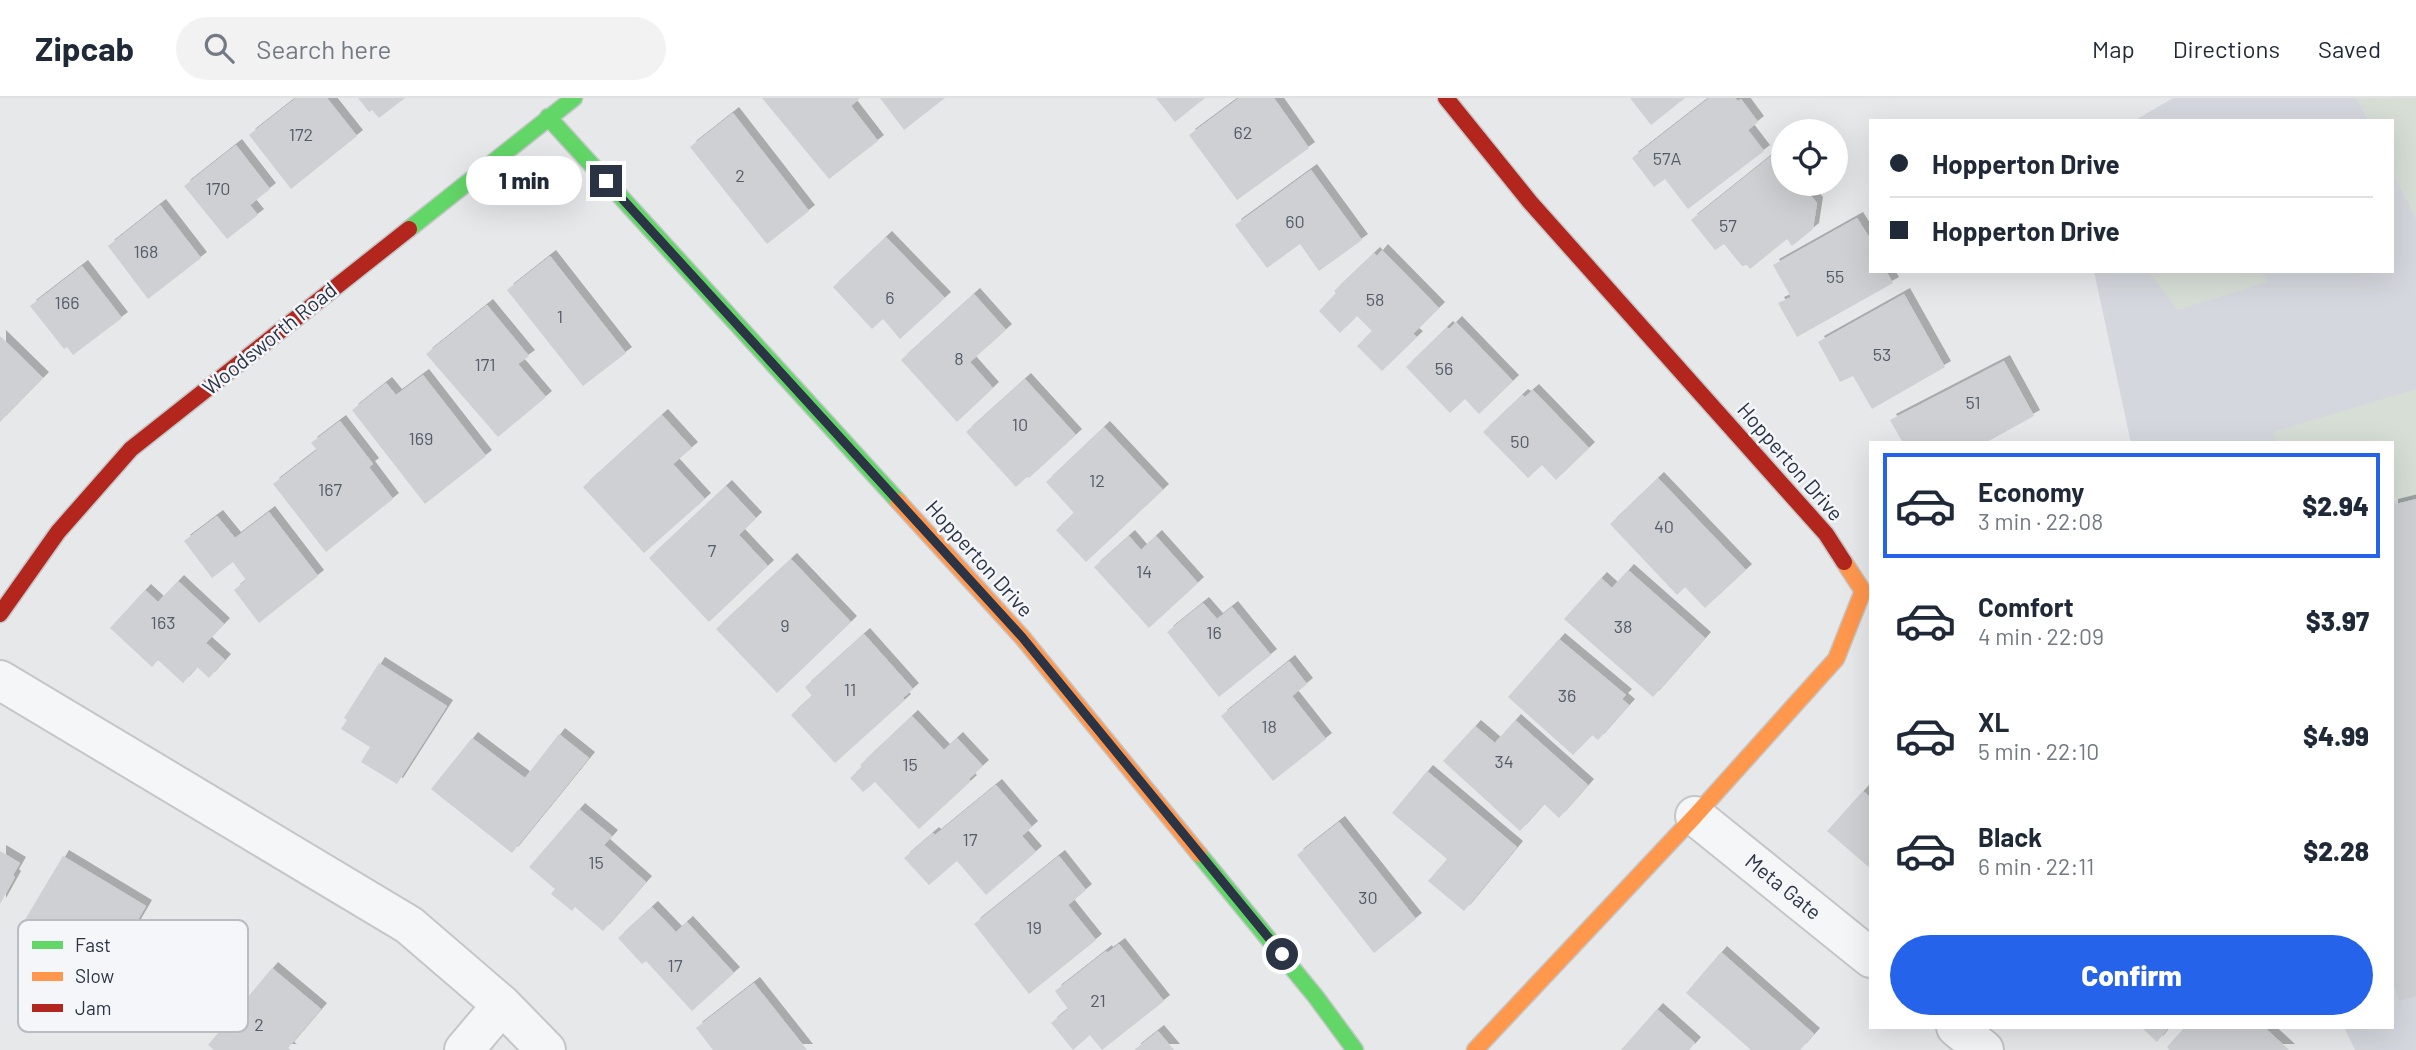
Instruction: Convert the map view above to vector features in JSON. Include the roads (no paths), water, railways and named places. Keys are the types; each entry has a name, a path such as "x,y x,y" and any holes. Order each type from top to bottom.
{"street":[{"name":"Woodsworth Road","path":"0,614 58,532 131,449 574,98"},
{"name":"Hopperton Drive","path":"1446,98 1530,202 1826,534 1863,591 1836,659 1695,816 1475,1050"},
{"name":"Hopperton Drive","path":"548,117 1022,637 1316,996 1355,1050"},
{"path":"0,680 409,925 502,1005 546,1050"},
{"name":"Meta Gate","path":"1695,816 1869,956"},
{"path":"464,1050 502,1005"},
{"path":"1958,1029 1984,1050"}]}
